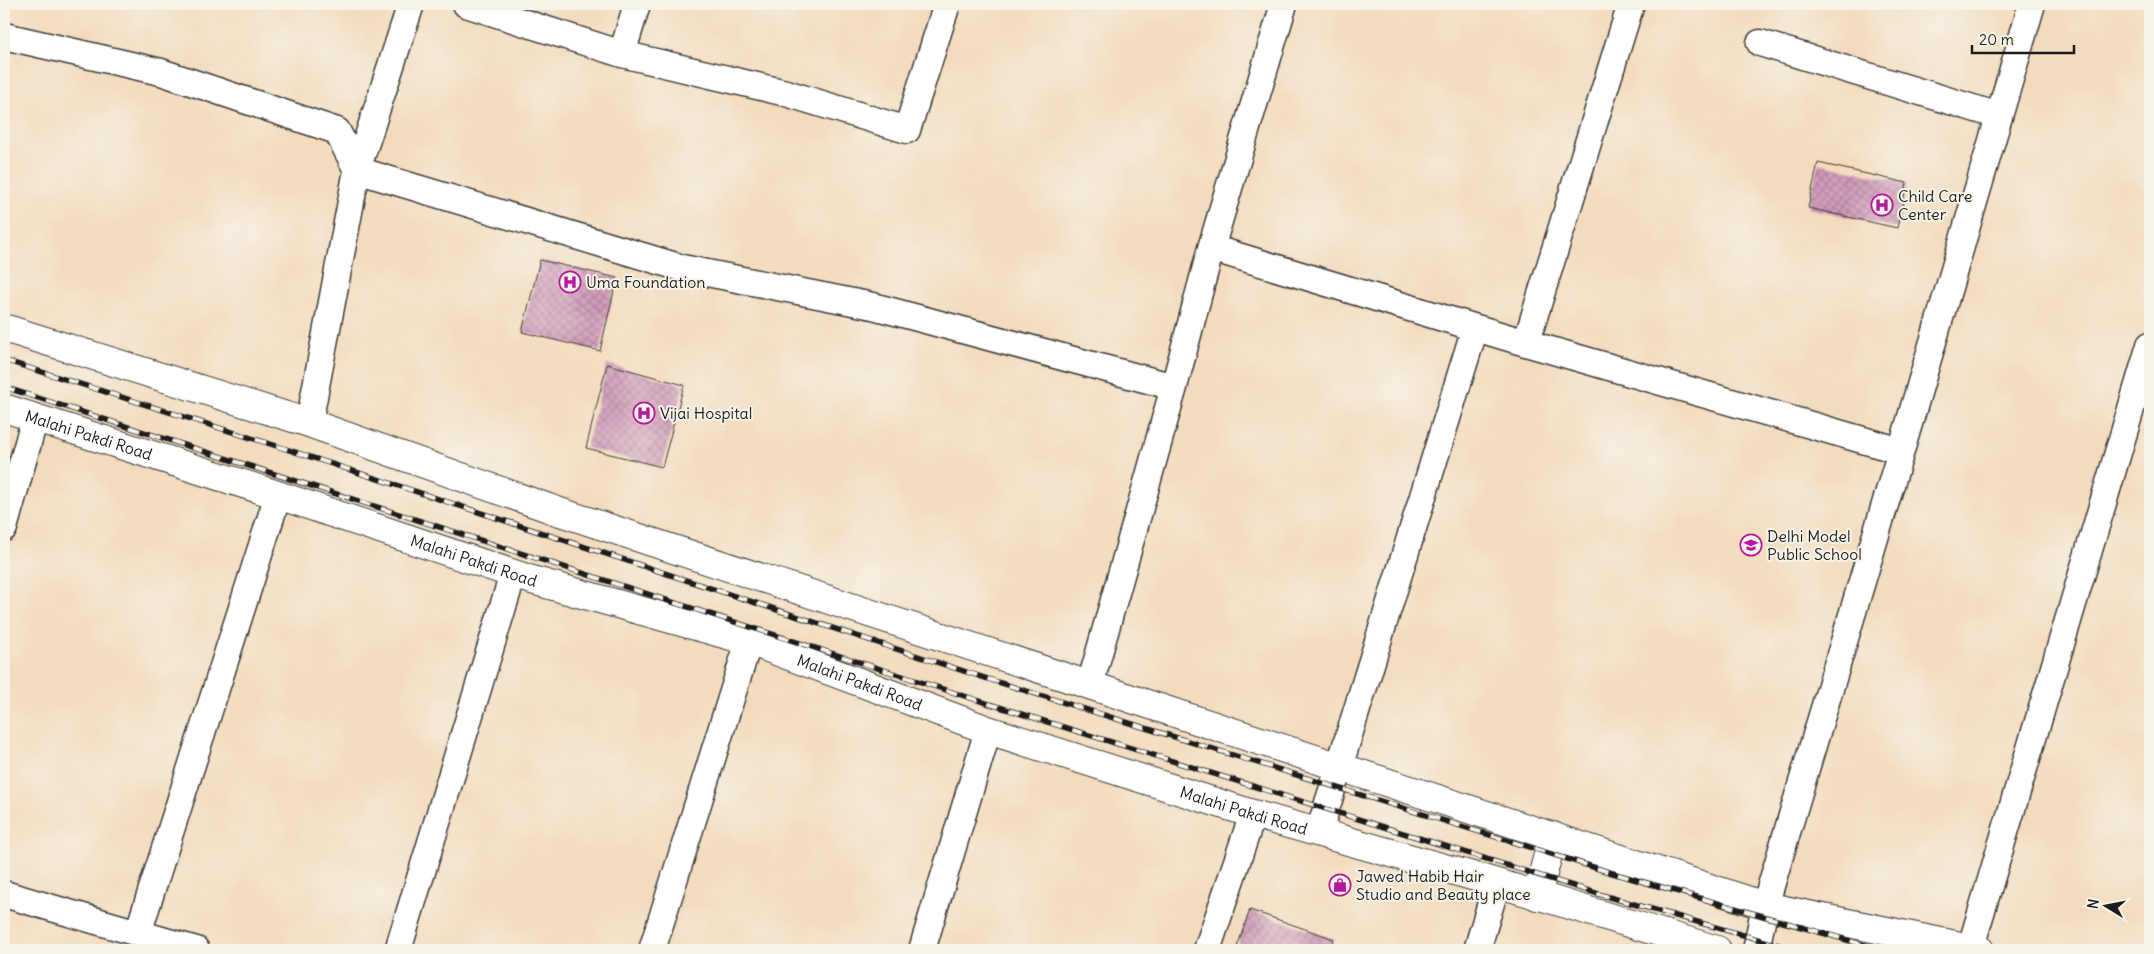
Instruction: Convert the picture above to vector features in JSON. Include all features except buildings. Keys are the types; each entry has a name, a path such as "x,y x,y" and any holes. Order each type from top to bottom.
{"main road":[{"path":"4,328 309,423 566,514 1765,906 1973,949"},
{"name":"Malahi Pakdi Road","path":"4,408 278,495 512,574 749,641 988,730 1253,814 1497,883 1717,950"},
{"path":"1537,896 1553,836"}],"street":[{"path":"309,423 357,170 411,4"},
{"path":"466,4 622,54 786,92 907,130 947,4"},
{"path":"622,54 637,4"},
{"path":"1090,685 1211,248 1284,4"},
{"path":"1526,343 1631,4"},
{"path":"1756,950 1765,906 2032,4"},
{"path":"4,36 161,72 337,131 357,170 682,268 873,306 1174,387"},
{"path":"1760,43 1999,116"},
{"path":"1211,248 1475,328 1901,451"},
{"path":"1319,832 1475,328"},
{"path":"1973,949 2150,345"},
{"path":"4,528 36,418"},
{"path":"138,933 278,495"},
{"path":"398,950 512,574"},
{"path":"652,950 749,641"},
{"path":"922,950 988,730"},
{"path":"1207,950 1253,814"},
{"path":"1478,950 1497,883"},
{"path":"4,894 196,950"}],"railway":[{"path":"4,360 283,448 988,679 1609,872 1882,950"},
{"path":"4,387 980,701 1602,895 1796,950"}],"place":[{"name":"Child Care Center","path":"1882,205"},
{"name":"Uma Foundation","path":"570,282"},
{"name":"Vijai Hospital","path":"644,413"},
{"name":"Delhi Model Public School","path":"1751,545"},
{"name":"Jawed Habib Hair Studio and Beauty place","path":"1340,885"}]}
